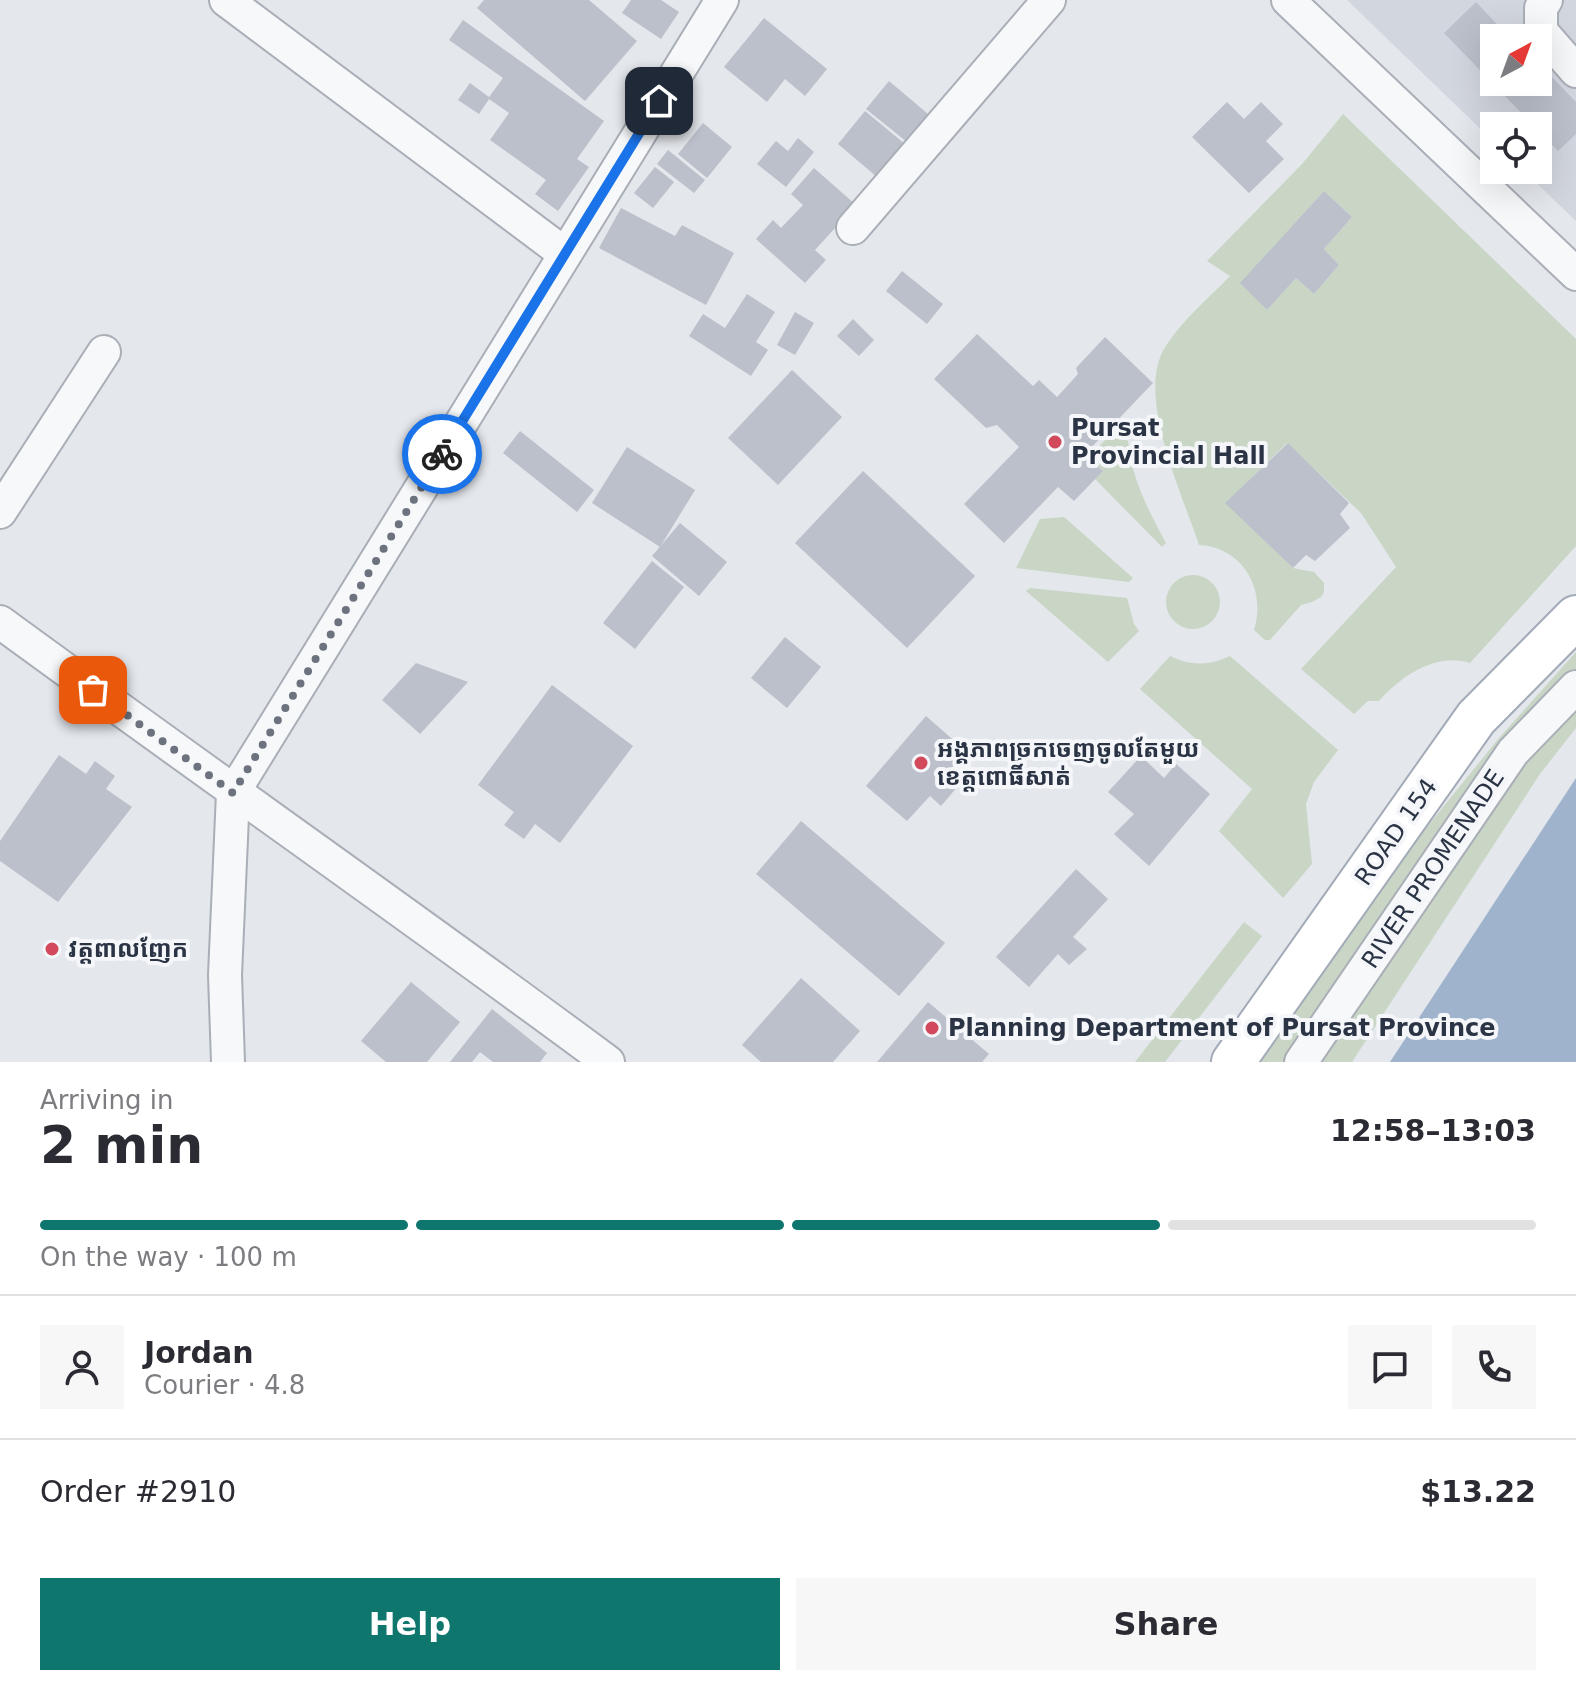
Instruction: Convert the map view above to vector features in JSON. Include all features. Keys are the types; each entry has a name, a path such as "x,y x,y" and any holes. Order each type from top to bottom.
{"main road":[{"name":"ROAD 154","path":"1233,1062 1476,718 1576,617"}],"street":[{"path":"226,0 565,254"},
{"path":"228,1062 225,975 233,793 722,0"},
{"path":"853,228 1049,0"},
{"path":"1288,0 1576,274"},
{"path":"1546,0 1541,8 1541,31 1576,71"},
{"path":"0,512 104,352"},
{"path":"0,622 608,1062"},
{"name":"RIVER PROMENADE","path":"1301,1062 1513,752 1576,687"}],"shaded area":[{"path":"1347,0 1576,0 1576,221 1538,184 1552,184 1552,112 1480,112 1480,128"}],"green space":[{"path":"1343,114 1576,339 1576,546 1470,663 1444,661 1420,669 1397,683 1379,701 1368,701 1354,714 1301,669 1396,567 1361,513 1287,443 1226,503 1293,568 1314,572 1324,583 1321,597 1301,605 1270,640 1265,640 1254,630 1257,600 1248,573 1228,553 1199,545 1165,446 1155,393 1157,369 1164,349 1186,320 1230,276 1207,261 1303,163","holes":["1324,191 1352,217 1324,249 1339,265 1314,294 1296,278 1267,310 1241,283"]},
{"path":"1112,433 1128,441 1137,481 1166,543 1162,547 1095,479 1103,471 1089,457"},
{"path":"1064,517 1133,578 1129,582 1016,568 1040,519"},
{"path":"1193,575 1212,583 1220,602 1212,621 1193,629 1174,621 1166,602 1174,583"},
{"path":"1030,588 1127,598 1139,631 1108,662 1026,591"},
{"path":"1576,652 1576,728 1540,774 1352,1062 1259,1062 1401,859 1499,738"},
{"path":"1170,656 1200,664 1230,656 1338,750 1314,782 1306,804 1312,864 1283,898 1219,831 1252,789 1140,689"},
{"path":"1244,922 1262,936 1165,1062 1135,1062"}],"water":[{"path":"1576,778 1576,1062 1390,1062"}],"building":[{"path":"484,0 589,0 637,41 585,101 477,8"},
{"path":"631,0 661,0 679,12 661,39 622,13"},
{"path":"1476,2 1497,24 1480,24 1480,70 1444,33"},
{"path":"764,18 827,69 805,96 785,79 767,102 724,67"},
{"path":"463,20 604,121 577,159 589,167 558,211 535,194 546,180 490,140 509,113 489,99 479,114 458,100 470,83 489,97 503,78 449,40"},
{"path":"1552,77 1576,102 1576,134 1558,151 1552,145 1552,112 1520,112 1505,96 1552,96"},
{"path":"889,81 934,119 912,146 866,109"},
{"path":"1227,102 1244,119 1261,102 1283,124 1266,141 1284,159 1249,193 1192,137"},
{"path":"865,111 911,149 883,182 838,144"},
{"path":"703,123 732,147 707,178 678,154"},
{"path":"798,138 814,152 786,187 757,164 776,141 788,151"},
{"path":"668,150 705,180 694,193 657,164"},
{"path":"655,167 674,182 653,208 634,193"},
{"path":"814,168 856,205 815,250 826,260 805,283 756,239 773,220 781,228 803,205 791,194"},
{"path":"1324,191 1352,217 1324,249 1339,265 1314,294 1296,278 1267,310 1240,283"},
{"path":"621,208 675,236 682,225 734,253 706,305 599,248"},
{"path":"902,271 943,304 927,324 886,291"},
{"path":"747,294 775,312 756,342 768,350 751,376 689,336 703,314 725,328"},
{"path":"795,312 814,323 795,355 777,345"},
{"path":"853,319 874,340 859,356 837,336"},
{"name":"Pursat Provincial Hall","path":"977,334 1033,386 1039,380 1057,397 1078,374 1076,368 1105,337 1153,383 1085,454 1103,471 1074,501 1058,487 1004,543 964,504 1019,447 997,425 986,428 934,379"},
{"path":"792,370 842,417 778,485 728,438"},
{"path":"520,431 594,490 577,512 503,453"},
{"path":"1288,443 1349,503 1340,514 1350,528 1315,561 1306,555 1293,568 1225,503"},
{"path":"627,447 695,490 660,547 592,503"},
{"path":"863,471 975,576 907,648 795,543"},
{"path":"680,523 727,562 699,596 652,556"},
{"path":"652,561 684,587 635,649 603,623"},
{"path":"785,637 821,667 787,708 751,678"},
{"path":"416,663 468,682 420,734 382,700"},
{"path":"552,685 633,746 560,843 535,824 524,839 504,825 514,812 478,785"},
{"name":"អង្គភាពច្រកចេញចូលតែមួយ ខេត្តពោធិ៍សាត់","path":"926,716 967,752 946,775 958,786 941,806 930,796 907,821 866,786"},
{"path":"59,755 86,774 95,761 115,776 106,789 132,807 58,902 0,861 0,841"},
{"path":"1141,756 1164,778 1176,764 1210,794 1149,866 1114,834 1134,814 1108,792"},
{"path":"801,821 945,943 899,996 756,874"},
{"path":"1076,869 1108,899 1073,937 1087,949 1069,965 1058,954 1029,987 996,957"},
{"path":"801,978 860,1031 833,1062 761,1062 742,1045"},
{"path":"411,982 460,1022 427,1062 386,1062 361,1041"},
{"name":"Planning Department of Pursat Province","path":"928,1002 989,1054 982,1062 877,1062"},
{"path":"492,1009 547,1053 540,1062 493,1062 480,1052 472,1062 450,1062"}],"way so far":[{"path":"93,690 233,793 442,454"}],"place":[{"name":"Pursat Provincial Hall","path":"1055,442"},
{"name":"អង្គភាពច្រកចេញចូលតែមួយ ខេត្តពោធិ៍សាត់","path":"921,763"},
{"name":"វត្តពាលញែក","path":"52,949"},
{"name":"Planning Department of Pursat Province","path":"932,1028"}],"route":[{"path":"442,454 659,101"}]}
